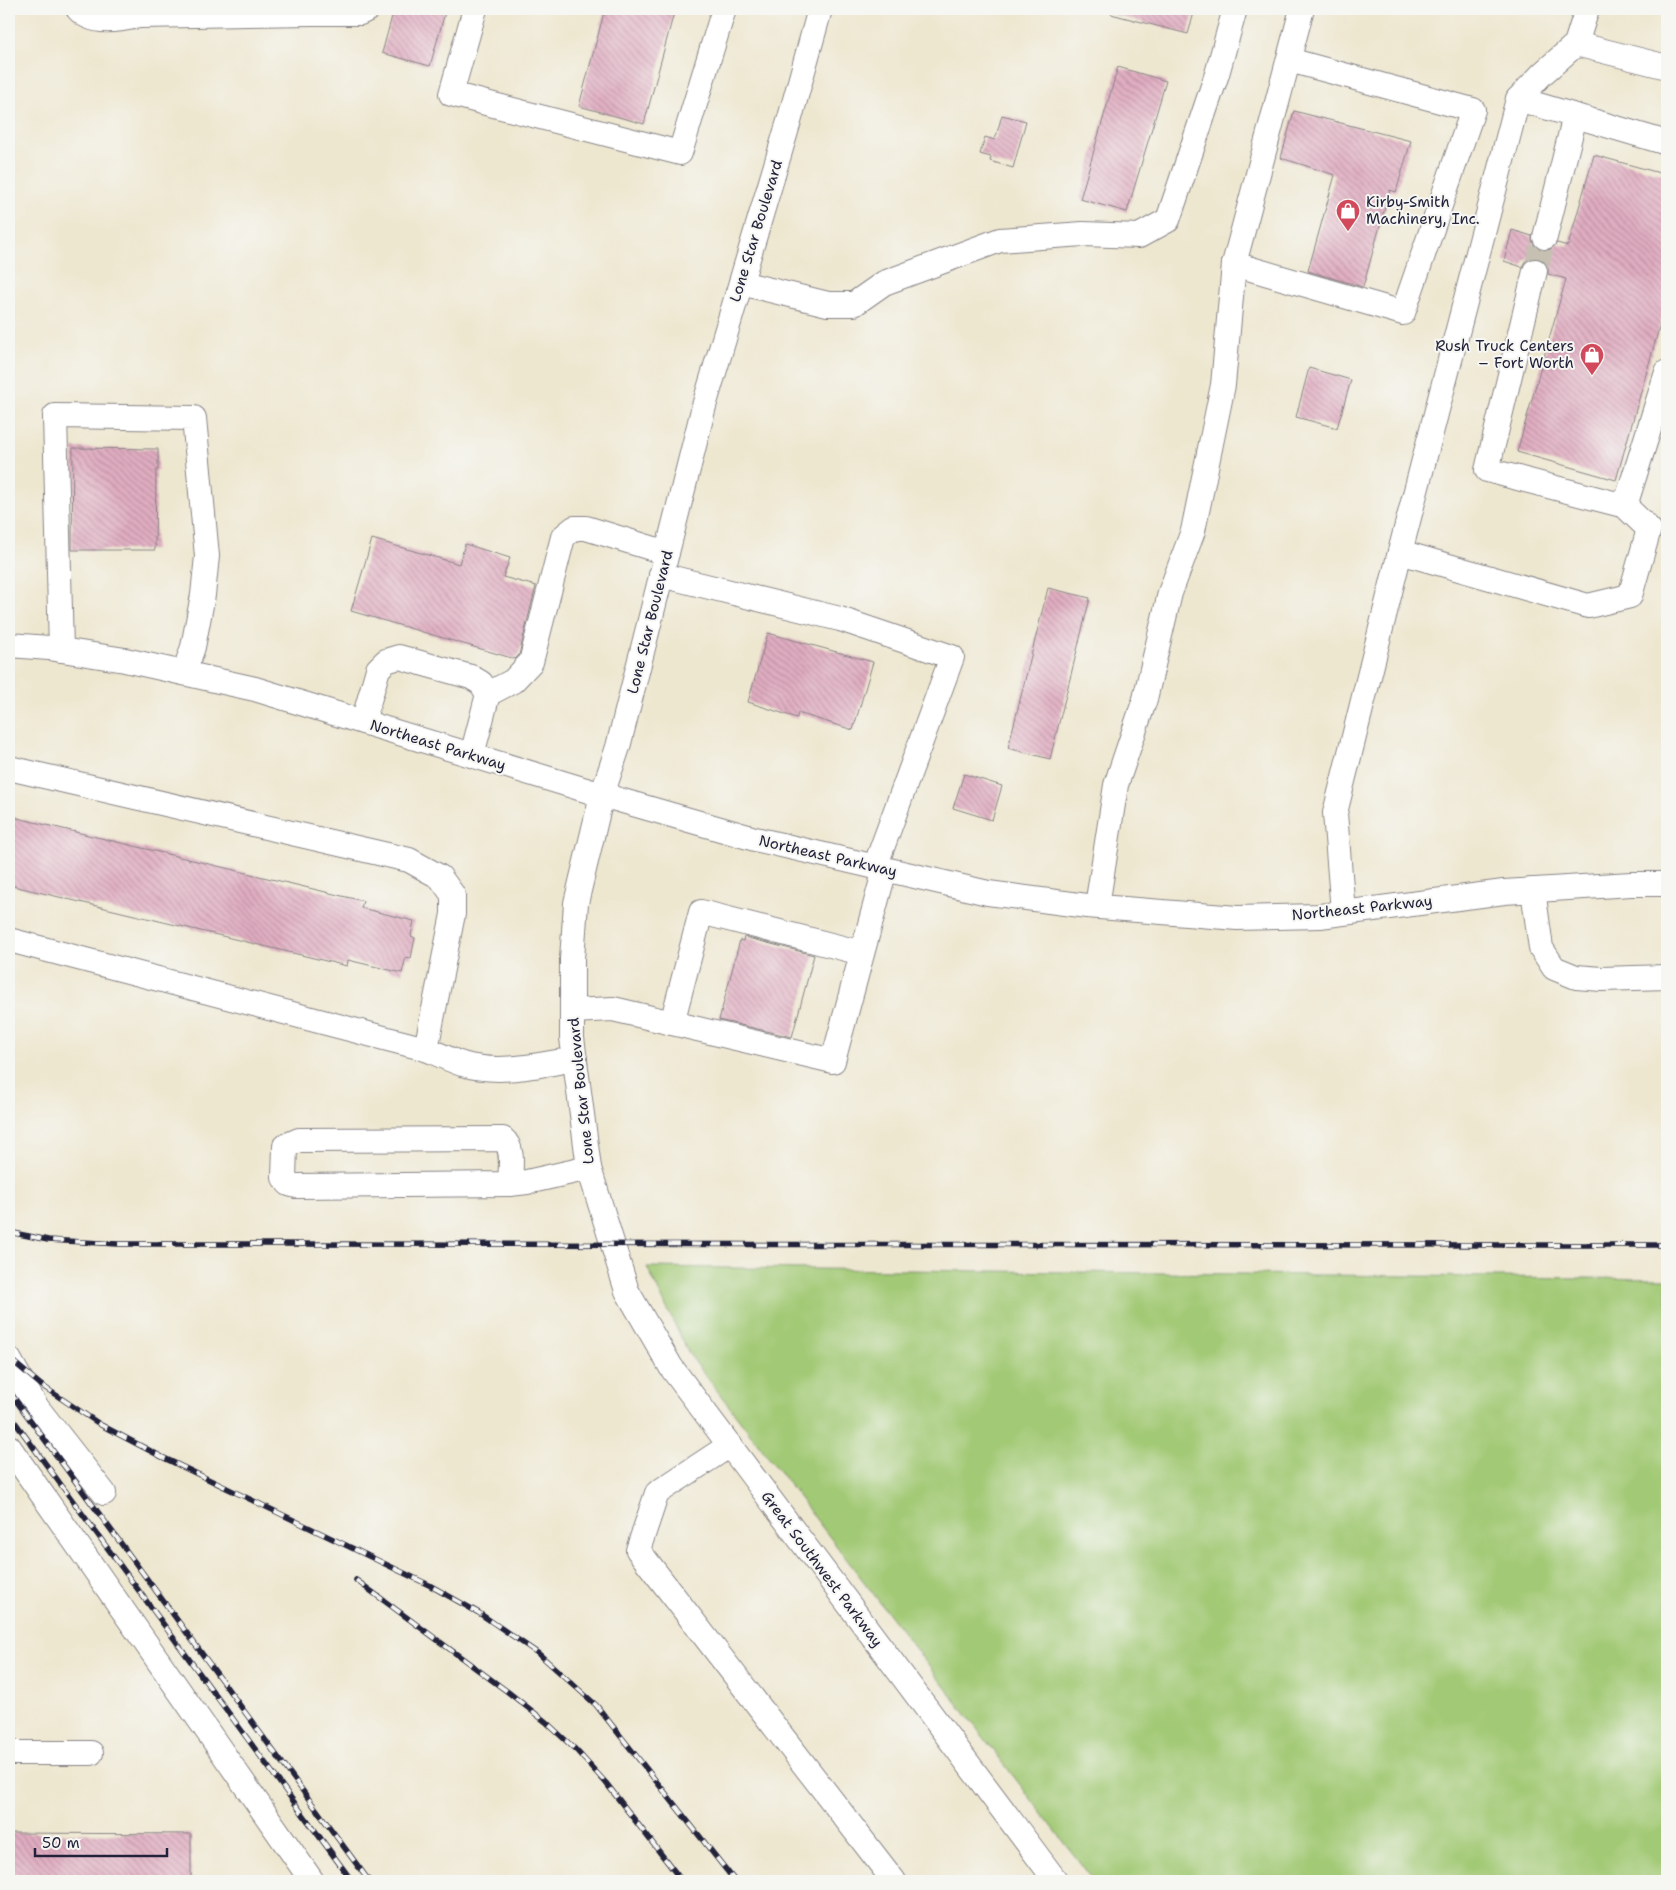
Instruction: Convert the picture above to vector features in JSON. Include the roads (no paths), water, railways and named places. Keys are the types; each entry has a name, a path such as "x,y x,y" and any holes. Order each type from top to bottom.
{"street":[{"path":"78,9 82,14 99,20 121,20 140,16 312,11 360,13 368,9"},
{"path":"475,9 451,94 680,153 724,9"},
{"name":"Lone Star Boulevard","path":"612,1243 589,1168 575,1059 572,1011 572,959 576,904 602,795 618,747 704,406 790,118 820,9"},
{"path":"741,283 828,304 854,304 884,283 1000,240 1083,234 1139,236 1168,220 1217,74 1235,9"},
{"path":"1097,906 1116,785 1145,699 1170,593 1193,531 1223,385 1234,264 1302,9"},
{"path":"1343,912 1335,813 1400,552 1518,99 1542,74 1576,44 1587,9"},
{"path":"1576,44 1667,67"},
{"path":"1234,264 1403,313 1473,110 1289,60"},
{"path":"1518,99 1667,143"},
{"path":"1546,237 1575,116"},
{"path":"1400,552 1588,606 1630,596 1649,529 1624,506 1487,470 1534,271"},
{"path":"1624,506 1667,372"},
{"path":"61,650 55,416 194,418 207,556 203,595 193,647 184,673"},
{"path":"488,694 513,681 531,662 563,537 574,528 586,528 664,564 952,656 880,868 862,952 833,1061 612,1010 572,1011"},
{"name":"Northeast Parkway","path":"9,645 61,650 125,660 255,689 472,756 755,839 988,893 1097,906 1237,918 1320,916 1504,892 1667,884"},
{"path":"363,722 378,668 386,661 399,657 471,677 481,683 488,694 472,756"},
{"path":"9,768 409,860 440,877 453,895 453,914 426,1049"},
{"path":"1533,890 1541,948 1554,968 1576,977 1602,979 1667,977"},
{"path":"672,1023 701,912 862,952"},
{"path":"9,940 426,1049 463,1064 490,1069 522,1068 575,1059"},
{"path":"510,1184 510,1153 508,1144 503,1139 300,1140 285,1146 284,1178 289,1184 296,1186 510,1184 589,1168"},
{"name":"Great Southwest Parkway","path":"612,1243 627,1291 671,1367 1056,1881"},
{"path":"9,1359 35,1405 104,1493"},
{"path":"730,1445 657,1493 638,1550 894,1881"},
{"path":"9,1447 312,1881"},
{"path":"9,1753 92,1753"}],"tunnel":[{"path":"1535,271 1545,237"}],"railway":[{"path":"9,1232 48,1240 118,1244 1667,1245"},
{"path":"9,1358 41,1385 101,1425 162,1457 429,1585 479,1613 539,1654 596,1705 735,1881"},
{"path":"9,1391 369,1881"},
{"path":"9,1414 352,1881"},
{"path":"356,1580 546,1722 576,1750 606,1783 682,1881"}],"place":[{"name":"Kirby-Smith Machinery, Inc.","path":"1348,232"},
{"name":"Rush Truck Centers – Fort Worth","path":"1592,376"}]}
